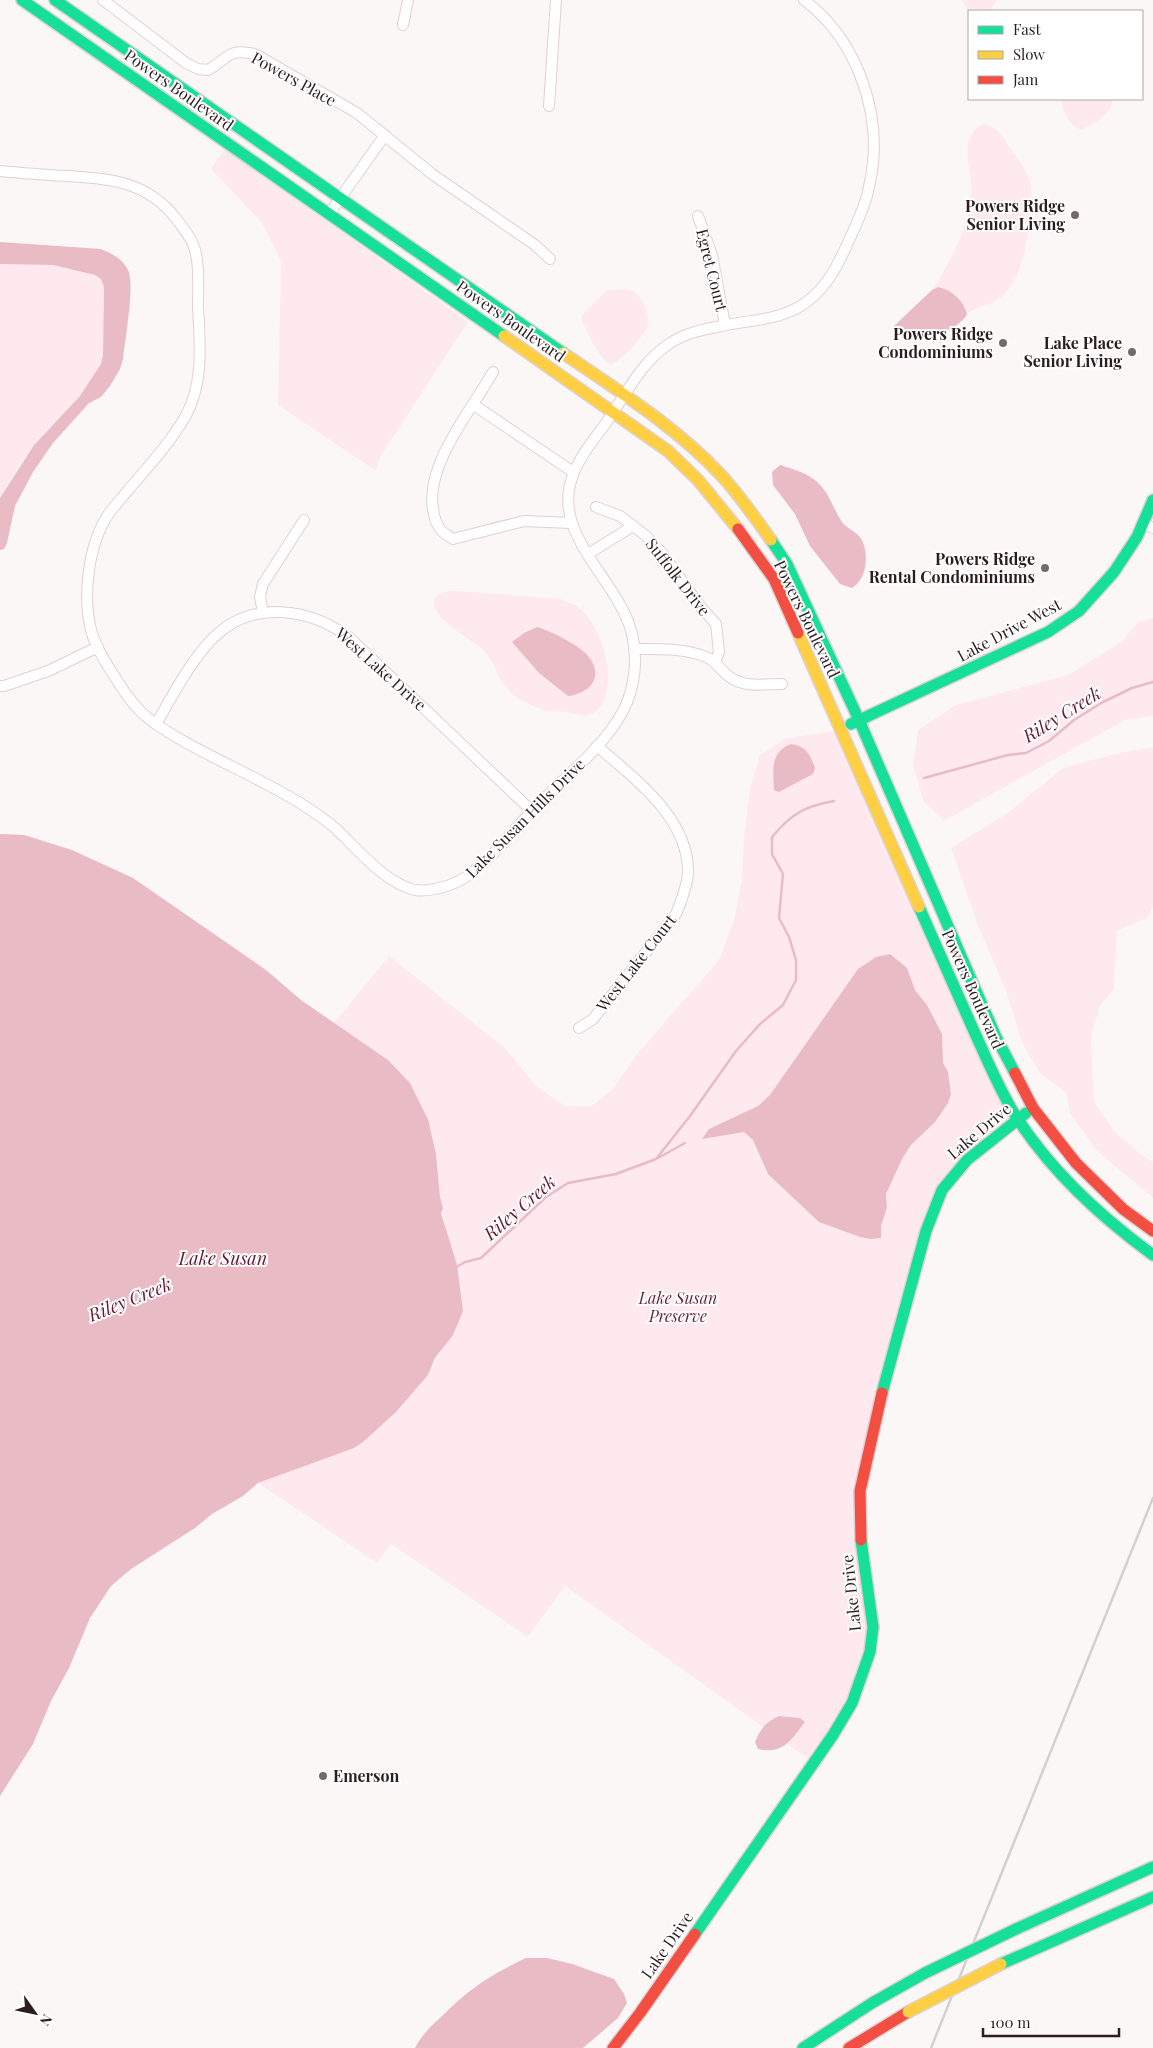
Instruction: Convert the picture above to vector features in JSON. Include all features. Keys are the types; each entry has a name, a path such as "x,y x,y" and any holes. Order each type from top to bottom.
{"main road":[{"name":"Powers Boulevard","path":"22,0 614,412 667,450 704,486 736,524 774,579 994,1075 1018,1119 1054,1166 1081,1197 1123,1234 1153,1255"},
{"name":"Powers Boulevard","path":"55,0 625,396 680,437 720,474 755,517 787,564 859,720 996,1037 1032,1108 1076,1163 1123,1209 1153,1231"},
{"name":"Lake Drive West","path":"841,730 1048,632 1079,611 1114,572 1138,537 1148,526 1153,500"},
{"name":"Lake Drive","path":"613,2048 640,2013 828,1742 852,1703 870,1652 873,1627 860,1536 860,1491 882,1391 915,1267 934,1205 949,1179 984,1144 1032,1108"},
{"path":"803,2048 925,1973 1016,1929 1153,1867"},
{"path":"849,2048 908,2012 1001,1964 1153,1897"}],"street":[{"name":"Powers Place","path":"103,0 186,63 198,69 208,70 217,66 231,53 242,51 255,54 356,114 432,174 535,245 550,259"},
{"path":"403,25 408,0"},
{"path":"549,106 556,0"},
{"name":"Lake Susan Hills Drive","path":"0,171 111,179 142,190 168,207 185,230 196,251 200,340 199,382 183,421 105,518 92,554 87,590 90,625 98,647 126,695 144,716 156,724 292,798 334,827 357,850 393,880 417,890 441,888 463,880 597,746 620,716 631,692 635,660 632,634 621,606 571,523 566,506 573,472 644,366 668,344 688,334 725,325 776,317 796,309 813,297 826,284 838,264 864,206 872,177 872,122 859,70 828,22 818,10 804,0"},
{"path":"329,214 385,135"},
{"name":"Egret Court","path":"698,216 712,254 725,325"},
{"path":"494,372 447,445 436,472 430,496 434,518 440,530 453,539 524,521 571,523"},
{"path":"474,405 573,472"},
{"name":"Suffolk Drive","path":"596,507 620,516 645,535 662,553 700,606 716,624 719,652 715,662"},
{"path":"263,612 260,597 263,584 304,520"},
{"name":"Suffolk Drive","path":"588,554 633,526"},
{"name":"West Lake Drive","path":"156,724 187,671 215,636 233,624 263,612 297,613 315,618 339,629 350,638 532,811"},
{"path":"0,686 48,671 98,647"},
{"path":"634,649 690,652 715,662 729,676 741,684 782,684"},
{"name":"West Lake Court","path":"579,1028 593,1020 676,914 684,894 688,874 687,852 676,826 657,802 597,746"}],"green space":[{"path":"962,0 997,0 990,10 967,9"},
{"path":"1062,100 1112,100 1110,110 1106,114 1082,130 1070,122"},
{"path":"984,123 993,127 1003,137 1021,163 1029,179 1032,202 1031,218 1021,264 1011,286 1006,293 995,301 967,314 965,308 938,287 932,290 951,258 969,211 971,189 968,147 970,137 975,129"},
{"path":"225,149 468,322 380,457 376,471 278,405 281,261 262,223 211,169"},
{"path":"0,264 53,265 95,275 101,279 104,287 103,356 99,369 92,381 73,404 33,446 0,498"},
{"path":"607,290 630,290 638,295 644,305 649,322 646,330 631,349 619,360 610,364 606,362 598,351 581,319 582,315"},
{"path":"457,591 560,599 578,607 595,627 607,665 607,689 600,708 596,712 585,715 547,711 529,704 512,694 503,684 491,660 483,650 454,629 436,610 434,604 436,596 446,592"},
{"path":"1153,618 1153,716 1125,720 944,821 924,802 913,766 918,730 956,705 1068,675 1121,642 1139,621"},
{"name":"Lake Susan Preserve","path":"841,730 1018,1119 984,1144 934,1205 860,1491 870,1652 814,1763 565,1586 528,1637 391,1544 377,1563 258,1483 396,1412 428,1375 441,1351 448,1237 440,1197 436,1154 428,1119 410,1083 388,1060 334,1023 389,956 505,1048 537,1087 565,1106 592,1106 613,1089 637,1054 719,960 734,920 742,879 744,836 750,789 760,755 786,738"},
{"path":"1153,747 1153,906 1147,918 1117,931 1114,989 1100,1005 1091,1037 1094,1101 1114,1131 1139,1153 1153,1162 1153,1198 1097,1151 1070,1113 1066,1093 1040,1073 1023,1045 1006,991 977,923 951,848 1009,812 1063,768 1119,753"}],"water":[{"path":"0,242 101,249 116,257 126,266 130,277 130,300 123,359 120,369 101,397 89,403 53,443 33,472 15,506 7,543 4,549 0,550 0,498 34,445 80,396 101,364 103,355 104,287 101,279 95,275 53,265 0,264"},
{"path":"938,287 952,293 963,304 967,314 962,321 944,332 921,338 900,336 893,331 894,326 932,290"},
{"path":"780,465 805,474 817,482 826,492 842,522 862,540 866,553 864,573 852,588 840,584 810,546 795,514 773,485 772,472"},
{"path":"537,627 549,631 579,648 593,663 595,677 593,683 583,692 568,696 539,673 512,642 524,633"},
{"path":"791,744 807,751 815,768 813,774 779,792 774,790 774,762 779,752"},
{"name":"Lake Susan","path":"0,834 24,835 72,850 133,878 266,970 301,1000 388,1060 410,1083 428,1119 436,1154 443,1209 441,1213 457,1265 463,1311 453,1335 435,1358 428,1375 396,1412 363,1442 354,1448 258,1483 243,1496 212,1514 195,1528 131,1569 111,1586 90,1618 33,1744 0,1796"},
{"path":"890,954 907,968 915,990 927,1005 942,1034 943,1063 948,1072 951,1094 948,1103 935,1122 911,1145 902,1159 886,1194 887,1207 881,1226 881,1238 871,1239 860,1237 819,1222 768,1174 753,1140 744,1132 702,1139 709,1129 758,1106 770,1095 858,969 876,957"},
{"path":"779,1716 800,1718 805,1722 786,1745 774,1750 758,1749 755,1742 759,1733 767,1723"},
{"path":"526,1958 547,1958 572,1964 614,1979 624,1994 627,2003 618,2018 583,2048 415,2048 429,2028 470,1991 490,1977"}],"waterway":[{"name":"Riley Creek","path":"924,778 1008,755 1026,753 1049,741 1074,720 1103,702 1132,688 1153,682"},
{"name":"Riley Creek","path":"455,1268 465,1262 481,1258 546,1197 568,1183 616,1174 656,1159 690,1116 736,1051 760,1024 783,1005 796,980 796,960 789,937 779,918 783,874 772,854 772,837 799,812 834,801"},
{"path":"658,1158 685,1143"}],"railway":[{"path":"931,2048 1153,1498"}],"traffic: fast":[{"path":"22,0 504,336"},
{"path":"55,0 563,353"},
{"path":"851,724 1048,632 1079,611 1114,572 1137,537 1153,500"},
{"path":"771,540 787,564 859,720 996,1037 1015,1073"},
{"path":"919,907 1004,1096 1017,1118 1062,1175 1096,1209 1153,1255"},
{"path":"882,1393 926,1231 942,1190 967,1160 1026,1113"},
{"path":"695,1934 833,1735 852,1703 870,1652 873,1627 861,1540"},
{"path":"1016,1929 1153,1867"},
{"path":"1001,1964 1153,1897"},
{"path":"925,1973 1016,1929"},
{"path":"803,2048 872,2003 925,1973"}],"traffic: slow":[{"path":"504,336 668,451 698,480 738,529"},
{"path":"563,353 645,409 703,457 734,490 771,540"},
{"path":"798,633 919,907"},
{"path":"908,2012 1001,1964"}],"traffic: jam":[{"path":"738,529 774,579 798,633"},
{"path":"1015,1073 1033,1108 1076,1163 1123,1209 1153,1231"},
{"path":"861,1540 860,1491 882,1393"},
{"path":"613,2048 695,1934"},
{"path":"849,2048 908,2012"}],"place":[{"name":"Powers Ridge Senior Living","path":"1075,215"},
{"name":"Powers Ridge Condominiums","path":"1003,343"},
{"name":"Lake Place Senior Living","path":"1132,352"},
{"name":"Powers Ridge Rental Condominiums","path":"1045,568"},
{"name":"Emerson","path":"323,1776"}]}
